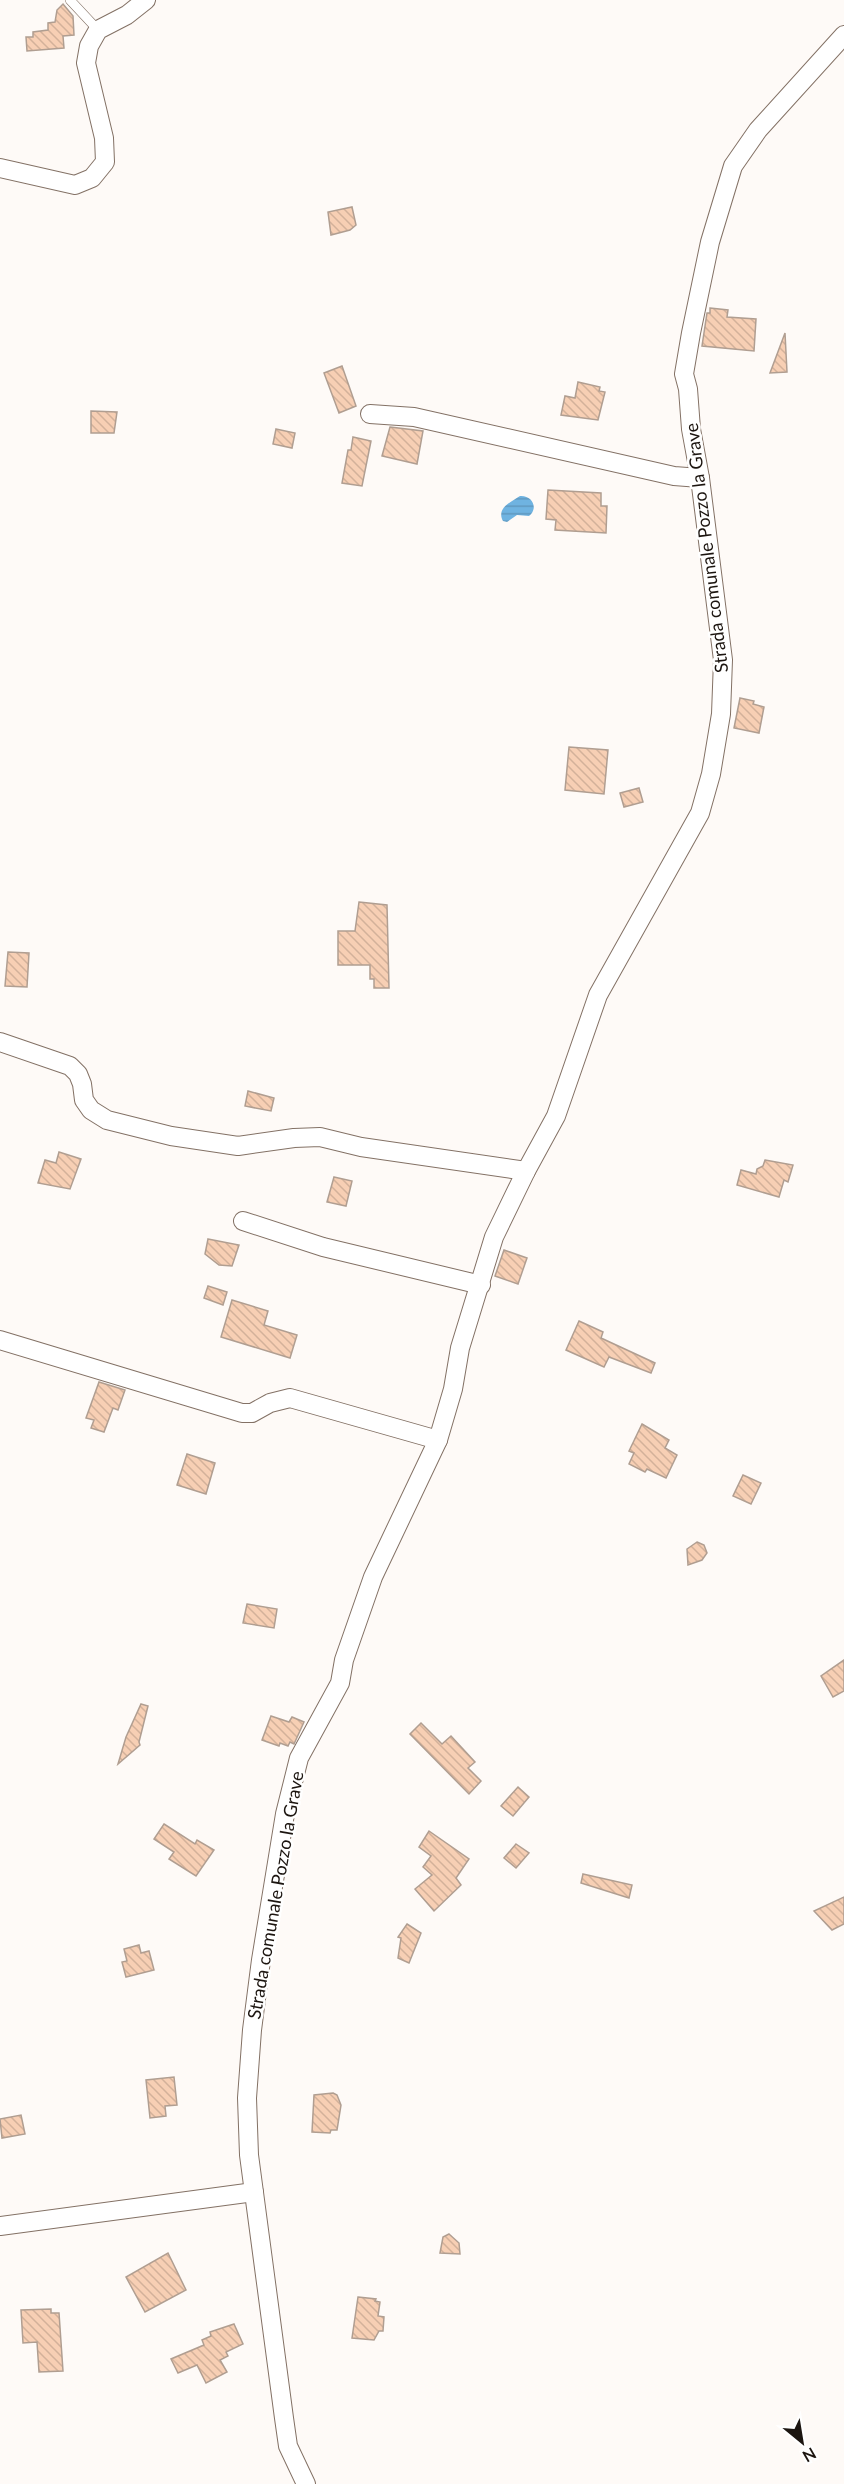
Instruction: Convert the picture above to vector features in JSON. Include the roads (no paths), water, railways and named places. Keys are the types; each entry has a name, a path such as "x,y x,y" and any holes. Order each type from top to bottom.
{"street":[{"path":"0,168 75,185 92,178 105,162 104,138 86,63 89,46 98,30 127,15 146,0"},
{"name":"Strada comunale Pozzo la Grave","path":"306,2484 288,2446 249,2155 247,2098 252,2030 283,1825 299,1758 340,1683 344,1660 373,1577 438,1440 453,1389 460,1348 494,1237 556,1116 598,996 700,813 706,798 721,714 723,660 700,478 691,429 688,388 684,374 710,242 733,166 758,130 844,35"},
{"path":"370,414 414,417 674,476 700,478"},
{"path":"0,1042 70,1066 78,1074 84,1100 91,1110 107,1120 171,1136 238,1146 294,1137 320,1137 361,1147 526,1171"},
{"path":"243,1221 323,1247 481,1285"},
{"path":"0,1340 97,1368 219,1408 252,1413 270,1403 290,1398 438,1440"},
{"path":"0,2226 254,2192"}],"lane":[{"path":"70,0 98,30"}],"water":[{"path":"520,496 531,500 534,506 532,513 529,516 517,515 507,522 503,521 501,512 503,509"}]}
